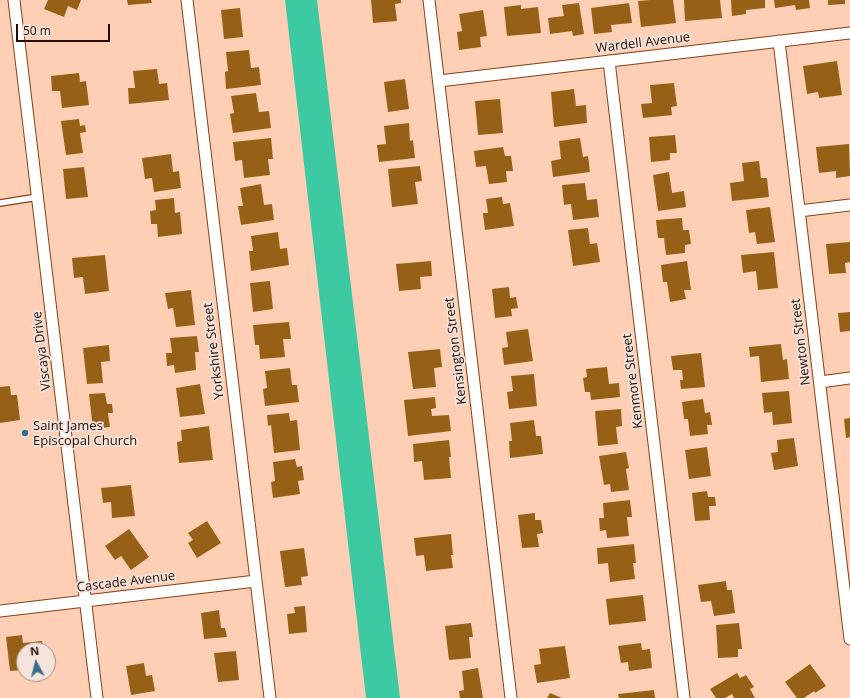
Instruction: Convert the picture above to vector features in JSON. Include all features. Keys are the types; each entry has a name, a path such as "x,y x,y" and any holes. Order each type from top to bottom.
{"street":[{"name":"Viscaya Drive","path":"14,0 97,698"},
{"name":"Yorkshire Street","path":"187,0 270,698"},
{"name":"Kensington Street","path":"429,0 511,698"},
{"name":"Wardell Avenue","path":"439,81 850,32"},
{"name":"Newton Street","path":"780,41 820,382 845,551 850,639"},
{"name":"Kenmore Street","path":"609,61 684,698"},
{"path":"800,211 850,205"},
{"path":"820,382 850,378"},
{"name":"Cascade Avenue","path":"0,611 256,581"}],"lane":[{"path":"0,203 38,197"}],"shaded area":[{"path":"285,0 317,0 400,698 366,698"}],"building":[{"path":"48,0 81,0 77,10 68,6 64,17 44,9"},
{"path":"127,0 151,0 152,3 128,5"},
{"path":"371,0 401,0 401,3 395,4 397,21 373,23"},
{"path":"673,0 676,23 641,27 638,1"},
{"path":"684,0 720,0 722,18 685,21"},
{"path":"731,0 765,0 765,8 746,10 746,14 732,16"},
{"path":"774,0 809,0 810,8 796,10 795,5 775,8"},
{"path":"828,0 845,0 845,4 828,5"},
{"path":"579,3 584,34 573,36 572,31 550,34 548,18 564,16 562,5"},
{"path":"629,3 632,23 611,25 612,32 594,34 591,8"},
{"path":"521,5 521,9 538,7 541,33 507,36 504,7"},
{"path":"240,8 243,37 224,39 221,10"},
{"path":"483,10 487,36 480,37 481,47 459,50 457,32 462,31 459,14"},
{"path":"249,50 251,68 259,67 261,85 226,89 225,72 228,71 226,52"},
{"path":"837,61 842,95 819,98 818,92 807,94 803,66"},
{"path":"157,69 159,84 167,83 169,100 129,104 128,88 135,88 133,71"},
{"path":"79,73 80,82 86,81 89,105 62,108 60,91 52,91 51,76"},
{"path":"405,79 409,109 388,112 384,82"},
{"path":"674,83 677,106 671,107 672,115 643,118 641,104 652,103 650,85"},
{"path":"574,89 576,106 586,105 587,123 554,127 551,92"},
{"path":"256,93 259,112 269,111 271,128 233,133 230,114 234,113 231,96"},
{"path":"500,99 503,133 478,135 475,101"},
{"path":"79,119 80,126 85,125 86,132 80,133 83,153 66,155 61,121"},
{"path":"409,123 410,141 413,140 415,158 379,162 377,145 386,144 384,126"},
{"path":"675,135 677,153 670,153 670,160 651,162 649,137"},
{"path":"271,138 273,159 268,159 270,175 244,178 242,160 235,161 233,142"},
{"path":"580,138 583,157 588,156 590,172 553,177 551,161 561,159 559,141"},
{"path":"849,144 850,176 836,178 836,171 819,173 816,147"},
{"path":"503,147 505,156 511,156 513,171 506,171 507,182 489,184 486,166 476,167 474,151"},
{"path":"171,154 173,172 179,171 181,188 154,192 152,178 145,179 142,158"},
{"path":"759,161 761,178 767,178 769,197 732,201 730,183 744,181 742,163"},
{"path":"420,166 422,181 415,182 418,204 392,207 388,169"},
{"path":"84,167 88,197 66,199 63,169"},
{"path":"669,172 672,193 684,191 686,207 658,211 653,175"},
{"path":"585,183 587,200 597,199 599,217 573,220 571,204 564,205 562,185"},
{"path":"261,184 264,205 272,204 274,220 241,225 238,206 243,206 240,188"},
{"path":"502,197 503,204 510,203 514,226 485,230 483,213 488,213 486,199"},
{"path":"174,198 175,213 180,212 182,234 158,237 157,224 151,224 150,211 156,210 155,200"},
{"path":"770,207 775,242 757,244 755,232 749,233 746,210"},
{"path":"682,218 683,230 689,230 691,244 685,245 685,253 666,255 664,238 658,238 656,220"},
{"path":"588,228 590,244 597,243 600,262 573,266 568,230"},
{"path":"278,232 280,249 287,248 289,265 251,271 249,251 253,251 251,236"},
{"path":"850,242 850,262 845,263 846,273 829,274 826,244"},
{"path":"774,252 778,288 758,290 756,271 743,273 741,255"},
{"path":"105,255 109,291 85,294 83,277 74,278 72,258"},
{"path":"431,261 432,276 420,277 421,289 399,291 396,264"},
{"path":"687,261 691,290 684,290 686,299 670,302 667,282 663,282 661,265"},
{"path":"270,281 273,309 253,312 250,283"},
{"path":"509,287 510,298 516,297 518,308 511,309 512,316 495,318 492,289"},
{"path":"191,290 195,325 176,327 173,308 168,309 165,293"},
{"path":"850,312 850,331 840,332 838,313"},
{"path":"289,322 291,339 283,339 285,357 260,359 259,345 255,345 253,325"},
{"path":"528,329 533,361 504,365 502,348 508,347 506,332"},
{"path":"197,336 199,352 195,352 196,370 175,373 174,365 167,366 166,353 172,353 170,338"},
{"path":"781,344 783,360 787,359 789,379 761,382 759,356 750,357 749,347"},
{"path":"109,345 110,361 101,362 103,383 87,384 83,348"},
{"path":"440,349 442,367 434,368 436,387 413,389 408,352"},
{"path":"701,353 705,387 681,389 680,380 683,380 682,370 673,370 671,356"},
{"path":"607,367 609,384 619,383 620,397 591,400 590,392 585,392 583,378 587,377 586,369"},
{"path":"290,368 292,385 297,385 299,402 265,406 263,389 267,388 265,371"},
{"path":"534,374 537,406 509,409 507,392 513,391 511,376"},
{"path":"200,384 205,414 180,417 176,388"},
{"path":"10,386 11,395 17,395 20,420 0,423 0,387"},
{"path":"789,391 792,423 773,425 772,412 764,413 762,393"},
{"path":"105,393 107,404 112,404 113,413 108,413 110,427 93,429 89,394"},
{"path":"435,397 436,408 431,409 432,416 449,415 451,431 408,436 404,400"},
{"path":"703,399 705,413 710,412 712,425 707,425 708,434 690,436 688,419 684,419 682,402"},
{"path":"621,409 622,426 616,427 618,444 598,446 595,411"},
{"path":"289,413 290,421 297,420 300,450 274,453 271,425 268,426 267,415"},
{"path":"850,418 850,437 846,438 844,419"},
{"path":"534,420 536,436 541,436 543,454 510,458 509,441 512,441 510,423"},
{"path":"209,426 213,460 179,463 177,442 182,441 181,430"},
{"path":"794,438 798,466 774,470 771,453 778,452 777,440"},
{"path":"449,440 451,478 424,480 422,461 414,462 413,444"},
{"path":"707,447 711,476 689,479 685,450"},
{"path":"626,452 629,468 626,469 629,490 611,492 610,484 604,485 599,456"},
{"path":"295,459 297,467 302,466 304,480 298,481 300,494 273,498 271,482 275,481 273,462"},
{"path":"131,485 135,516 112,518 111,502 103,503 101,488"},
{"path":"707,491 708,497 715,497 716,506 709,506 710,520 695,521 692,493"},
{"path":"630,500 632,517 627,517 629,536 607,538 606,530 600,531 599,518 604,518 603,503"},
{"path":"535,513 535,520 541,520 543,533 537,534 539,547 522,548 518,515"},
{"path":"207,521 221,543 197,558 188,543 193,540 188,533"},
{"path":"129,529 149,557 131,570 121,556 115,560 105,546"},
{"path":"451,534 453,555 451,555 453,568 426,571 424,555 416,556 414,538"},
{"path":"634,544 636,563 633,563 635,579 610,582 608,563 598,564 597,548"},
{"path":"304,548 308,576 301,577 302,585 285,587 280,551"},
{"path":"726,581 727,590 732,590 735,613 714,616 711,601 701,602 698,585"},
{"path":"643,595 646,621 609,625 606,599"},
{"path":"305,606 307,632 289,634 287,614 295,613 294,607"},
{"path":"219,610 221,628 225,628 227,637 204,639 201,613"},
{"path":"471,623 473,637 469,637 471,658 449,660 445,626"},
{"path":"739,623 742,649 738,649 738,657 718,658 716,625"},
{"path":"22,635 23,642 16,642 16,671 10,671 6,637"},
{"path":"641,643 642,650 650,649 652,668 629,671 628,662 621,663 618,646"},
{"path":"565,646 570,678 537,683 534,665 541,664 539,649"},
{"path":"236,651 239,680 218,682 214,653"},
{"path":"144,663 146,676 152,675 155,691 131,695 126,666"},
{"path":"810,664 826,686 815,693 814,691 804,698 797,698 785,682"},
{"path":"478,668 483,698 460,698 459,691 464,690 462,671"},
{"path":"737,673 740,678 746,675 754,687 750,689 755,698 734,698 732,694 725,698 716,698 710,689"},
{"path":"654,690 655,698 619,698 618,694"},
{"path":"550,693 562,698 547,698"}],"place":[{"name":"Saint James Episcopal Church","path":"25,433"}]}
